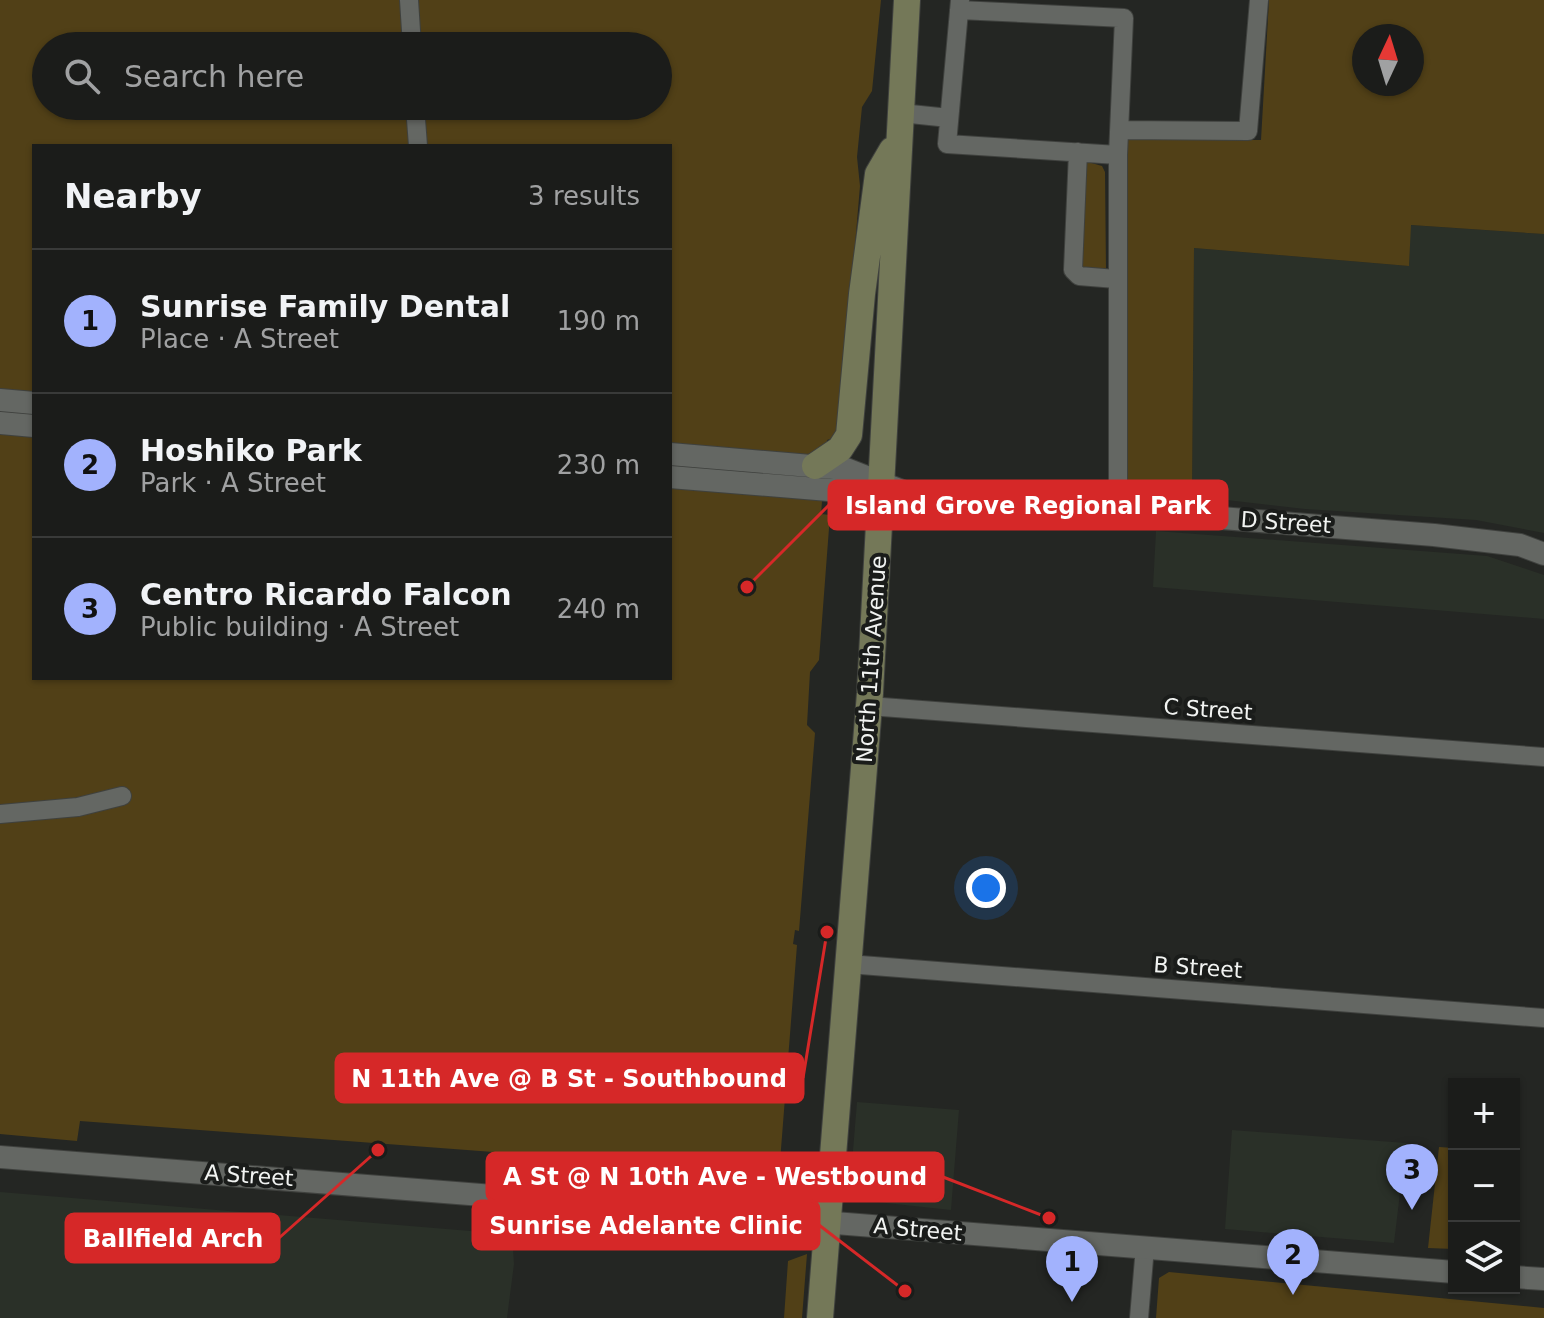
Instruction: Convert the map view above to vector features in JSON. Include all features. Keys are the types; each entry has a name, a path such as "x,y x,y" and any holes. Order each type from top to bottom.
{"main road":[{"name":"North 11th Avenue","path":"820,1318 884,486 907,0"},
{"path":"815,466 840,449 849,435 862,294 878,174 900,125"}],"street":[{"path":"409,0 411,32"},
{"path":"1119,130 1248,131 1259,0"},
{"path":"1118,155 947,144 959,5 1124,18 1116,279 1118,509"},
{"path":"900,125 949,118"},
{"path":"416,120 418,144"},
{"path":"1078,152 1073,270 1079,276 1116,279"},
{"path":"0,400 32,403"},
{"path":"0,423 32,426"},
{"name":"D Street","path":"672,454 846,469 907,493 1434,535 1520,545 1544,554"},
{"name":"D Street","path":"672,477 829,490 884,486"},
{"name":"C Street","path":"869,706 1544,757"},
{"path":"0,814 78,807 122,796"},
{"name":"B Street","path":"848,964 1544,1018"},
{"name":"A Street","path":"0,1157 1448,1272"},
{"path":"1139,1318 1145,1247"},
{"path":"1520,1277 1544,1279"}],"shaded area":[{"path":"0,0 881,0 872,91 862,107 857,157 860,186 840,423 833,438 827,440 821,514 830,515 819,660 810,672 807,725 815,733 799,931 795,930 793,944 797,945 778,1187 765,1191 622,1180 604,1170 586,1169 586,1159 80,1121 77,1141 0,1134"},
{"path":"1269,0 1544,0 1544,234 1411,225 1409,266 1194,248 1192,496 1128,493 1128,140 1261,140"},
{"path":"1088,162 1102,166 1105,172 1106,271 1079,268 1081,167"},
{"path":"1410,225 1544,234 1544,533 1476,520 1305,509 1192,496 1194,248 1409,266"},
{"path":"1156,531 1487,556 1544,575 1544,619 1153,587"},
{"path":"857,1102 959,1110 951,1210 849,1199"},
{"path":"1232,1130 1406,1143 1394,1243 1225,1229"},
{"path":"1439,1147 1448,1148 1448,1249 1428,1248"},
{"path":"1413,1159 1433,1160 1429,1188 1408,1185"},
{"path":"0,1192 494,1233 513,1248 507,1318 0,1318"},
{"path":"807,1254 802,1318 784,1318 788,1261"},
{"path":"1169,1272 1544,1308 1544,1318 1156,1318 1159,1278"}],"place":[{"name":"Island Grove Regional Park","path":"747,587"},
{"name":"N 11th Ave @ B St - Southbound","path":"827,932"},
{"name":"Ballfield Arch","path":"378,1150"},
{"name":"Centro Ricardo Falcon","path":"1412,1210"},
{"name":"A St @ N 10th Ave - Westbound","path":"1049,1218"},
{"name":"Sunrise Adelante Clinic","path":"905,1291"},
{"name":"Hoshiko Park","path":"1293,1295"},
{"name":"Sunrise Family Dental","path":"1072,1302"}]}
